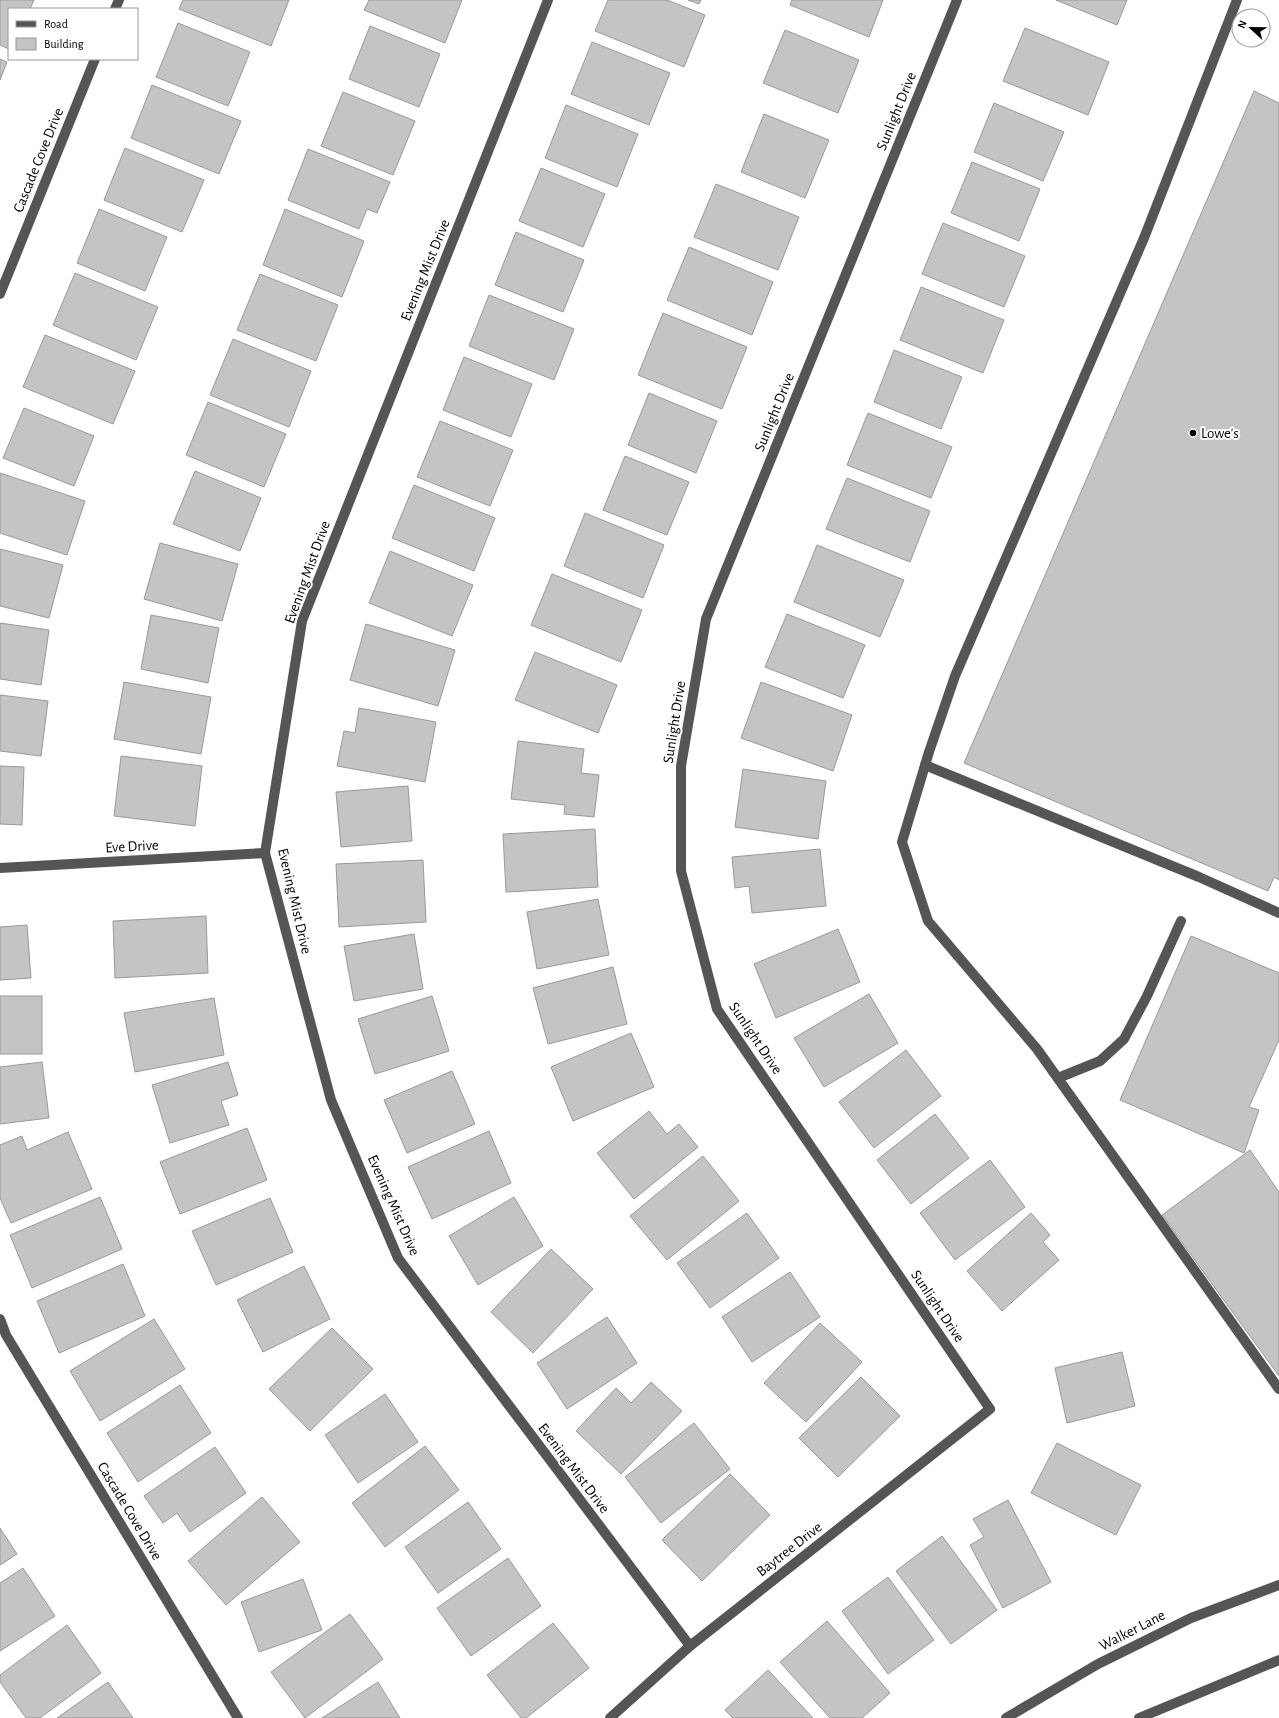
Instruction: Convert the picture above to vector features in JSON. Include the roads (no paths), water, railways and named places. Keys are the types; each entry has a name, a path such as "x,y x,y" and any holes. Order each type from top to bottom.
{"street":[{"name":"Evening Mist Drive","path":"548,0 302,621 266,853 331,1100 398,1258 690,1646"},
{"name":"Sunlight Drive","path":"957,0 706,619 681,766 681,871 718,1009 990,1409"},
{"path":"1237,0 1144,238 955,676 925,765 902,842 928,920 1037,1049 1279,1389"},
{"name":"Cascade Cove Drive","path":"0,294 95,60"},
{"path":"925,765 1200,877 1279,913"},
{"name":"Eve Drive","path":"0,868 266,853"},
{"path":"1058,1078 1100,1061 1124,1039 1147,996 1181,921"},
{"name":"Cascade Cove Drive","path":"0,1319 6,1335 238,1718"},
{"name":"Baytree Drive","path":"610,1718 690,1646 990,1409"},
{"name":"Walker Lane","path":"1006,1718 1098,1664 1191,1618 1279,1585"},
{"path":"1139,1718 1279,1660"}],"place":[{"name":"Lowe's","path":"1193,433"}]}
